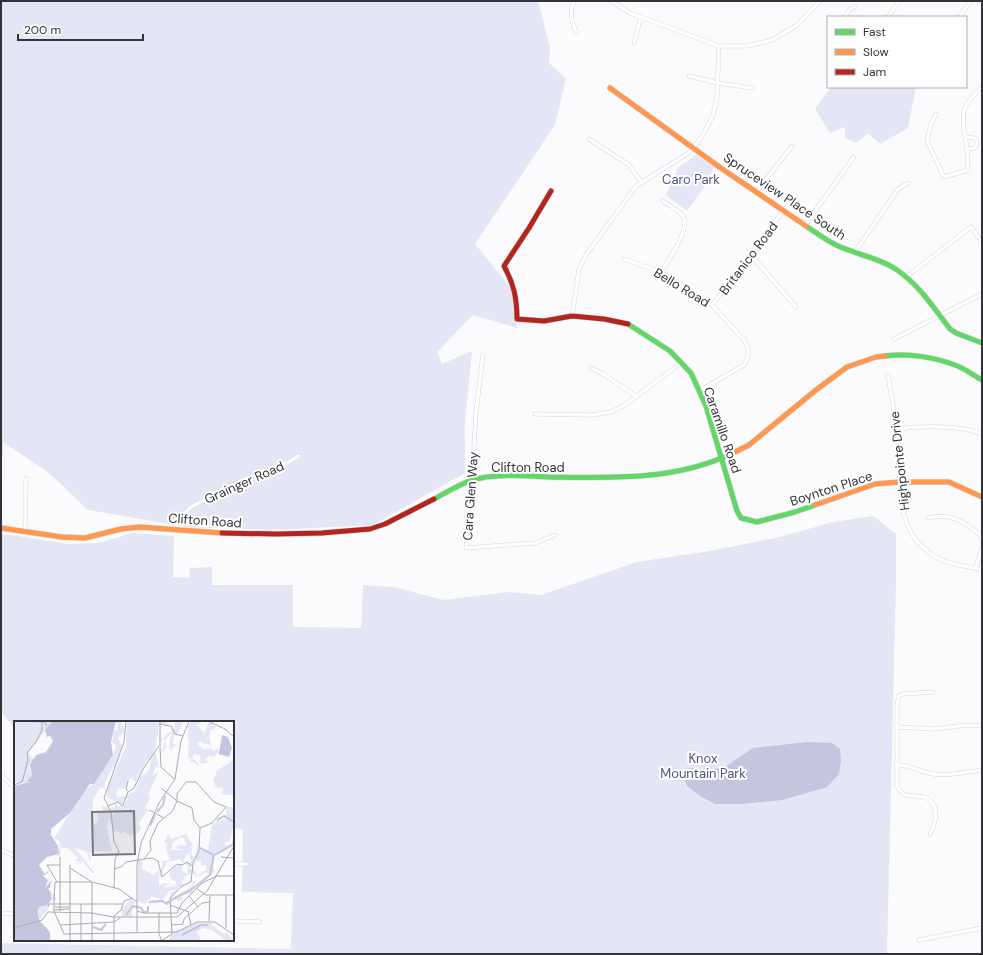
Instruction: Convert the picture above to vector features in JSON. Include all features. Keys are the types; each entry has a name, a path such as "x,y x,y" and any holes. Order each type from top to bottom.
{"street":[{"path":"574,1 570,11 576,32"},
{"path":"611,1 630,13 719,46 747,46 772,40 796,26 820,1"},
{"path":"889,16 899,1"},
{"path":"960,16 971,1"},
{"path":"846,16 850,9 856,7"},
{"path":"634,43 641,17"},
{"path":"572,316 579,269 586,256 636,186 690,152 702,135 713,115 717,97 719,46"},
{"path":"689,76 718,83 752,88"},
{"path":"936,114 931,124 927,141 944,177 968,170 966,137 963,121 964,110 967,104 982,87"},
{"name":"Spruceview Place South","path":"610,88 783,211 831,242 882,262 900,272 920,290 950,329 956,333 982,343"},
{"path":"966,137 974,138 977,141 975,148 967,149"},
{"path":"589,139 629,165 642,183"},
{"path":"756,192 792,146"},
{"path":"805,225 854,157"},
{"path":"854,252 898,188 908,183"},
{"name":"Caramillo Road","path":"551,191 504,266 513,282 517,300 516,319 544,321 572,316 604,319 628,324 665,347 691,373 706,406 737,511"},
{"path":"662,272 684,232 686,222 684,216 663,201"},
{"name":"Britanico Road","path":"712,305 783,211"},
{"path":"906,277 971,227 982,242"},
{"path":"751,255 796,308"},
{"name":"Bello Road","path":"624,259 662,272 712,305 744,340 748,348 748,357 744,365 699,391"},
{"path":"894,339 982,294"},
{"name":"Cara Glen Way","path":"483,354 476,412 470,500 466,517 466,548 535,543 555,535"},
{"name":"Clifton Road","path":"1,528 62,537 86,538 121,528 139,527 201,532 276,534 322,533 370,529 385,524 462,484 480,478 503,476 617,478 654,475 696,467 722,458 749,445 816,390 847,367 876,357 897,354 929,358 956,365 982,380"},
{"path":"535,414 592,414 611,412 625,406 636,396 681,363"},
{"path":"591,368 603,374 636,396"},
{"name":"Highpointe Drive","path":"888,376 897,429 902,508 905,522 916,540 929,553 942,560 958,565 976,567 982,570"},
{"path":"897,429 967,429 982,434"},
{"name":"Grainger Road","path":"180,530 185,513 191,507 236,483 287,463 299,456"},
{"path":"25,531 26,478"},
{"name":"Boynton Place","path":"737,511 741,518 757,522 795,512 875,484 900,482 949,482 982,497"},
{"path":"928,518 948,516 962,521 981,536 982,541"},
{"path":"976,567 982,548"},
{"path":"930,834 935,825 937,815 934,806 924,797 909,796 899,790 897,786 897,705 899,696 903,694 933,692"},
{"path":"897,727 935,729 982,725"},
{"path":"896,765 911,766 930,774 982,770"},
{"path":"1,775 14,787"},
{"path":"1,850 14,856"},
{"path":"234,864 247,864"},
{"path":"1,913 14,914"},
{"path":"234,921 260,922"},
{"path":"919,940 982,928"}],"green space":[{"path":"1,1 537,1 550,48 549,63 566,78 555,125 475,244 512,289 517,328 473,315 437,352 442,364 472,351 465,421 465,473 373,525 274,530 187,527 88,510 49,473 3,442 1,522"},
{"path":"830,88 916,88 908,128 880,144 868,133 856,143 845,138 845,127 830,133 815,109"},
{"name":"Caro Park","path":"696,155 714,167 705,186 687,211 666,195 678,168"},
{"name":"Knox Mountain Park","path":"873,516 896,534 887,954 1,954 1,943 291,949 293,893 242,892 243,829 234,828 234,721 14,721 14,729 1,711 1,535 11,535 69,544 99,543 132,533 174,536 173,577 189,578 190,568 212,567 212,585 293,585 293,627 361,628 363,585 394,587 443,600 510,592 541,595 637,562 710,551 780,537 833,522"}],"shaded area":[{"path":"807,742 832,743 840,749 841,762 839,774 827,787 783,800 742,804 715,804 700,796 687,786 684,778 684,769 693,768 702,771 725,767 753,748"}],"traffic: fast":[{"path":"806,226 838,246 875,259 894,268 918,288 950,329 956,333 982,343"},
{"path":"628,324 670,351 691,373 706,406 737,511 741,518 757,522 815,505"},
{"path":"885,356 911,355 947,362 958,366 982,380"},
{"path":"434,499 463,484 481,478 506,476 595,478 642,476 688,469 733,453"}],"traffic: slow":[{"path":"610,88 718,166 806,226"},
{"path":"733,453 749,445 816,390 847,367 876,357 885,356"},
{"path":"815,505 875,484 900,482 949,482 982,497"},
{"path":"1,528 62,537 85,538 121,529 139,527 222,533"}],"traffic: jam":[{"path":"551,191 504,266 514,292 517,319 544,321 572,316 604,319 628,324"},
{"path":"222,533 322,533 370,529 385,524 434,499"}]}
